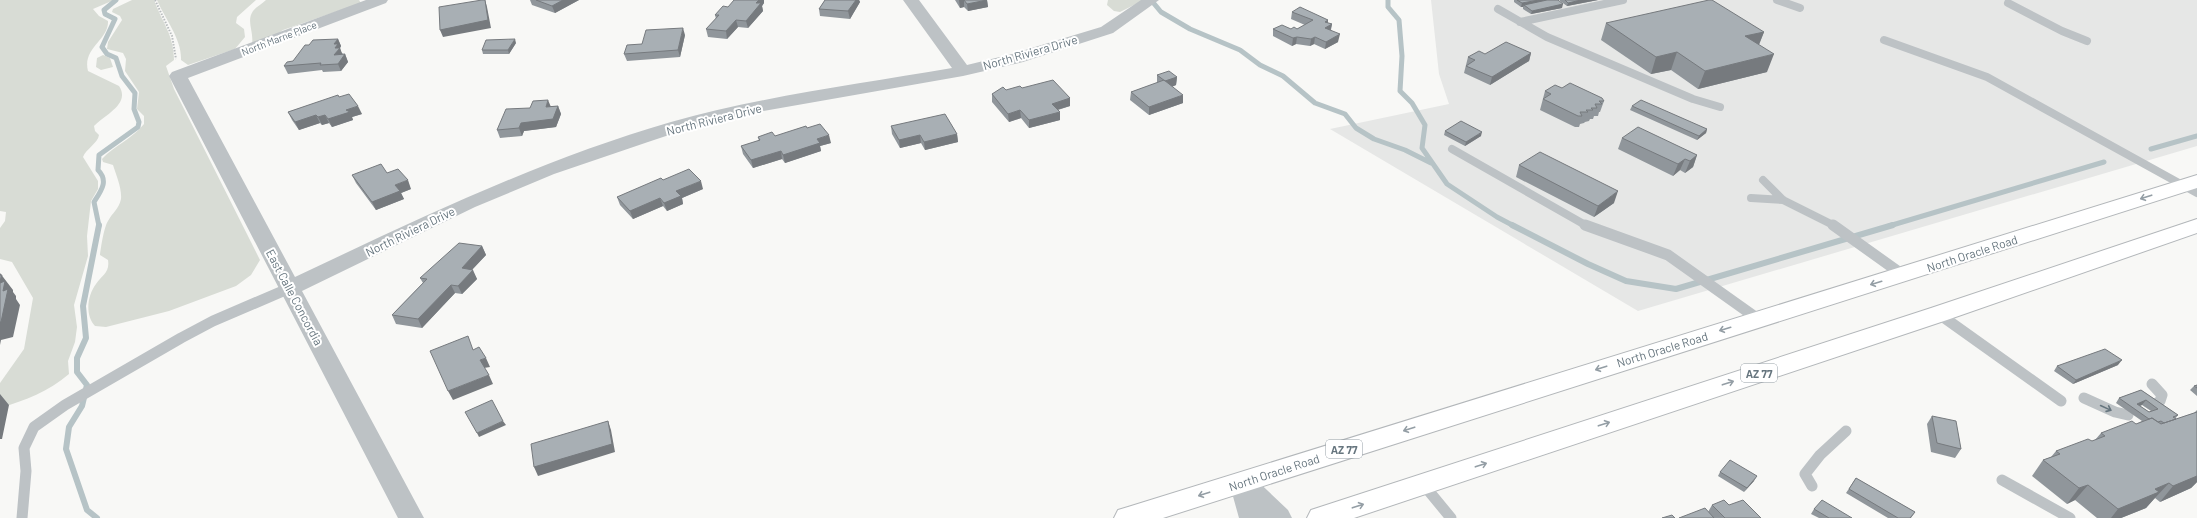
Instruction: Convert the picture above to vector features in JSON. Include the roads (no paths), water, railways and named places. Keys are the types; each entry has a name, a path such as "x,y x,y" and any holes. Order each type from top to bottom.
{"highway":[{"name":"North Oracle Road","path":"1128,518 1758,319 2192,186"},
{"name":"AZ 77","path":"1321,518 1939,314 2197,226"}],"street":[{"name":"North Marne Place","path":"178,76 380,0"},
{"path":"911,0 963,71"},
{"name":"North Riviera Drive","path":"290,288 468,203 547,170 641,138 678,126 747,109 963,71 1017,58 1107,30 1151,0"},
{"name":"East Calle Concordia","path":"178,76 410,518"},
{"path":"1242,482 1252,518"},
{"path":"1242,482 1279,518"}],"lane":[{"path":"1520,22 1623,0"},
{"path":"1777,0 1800,8"},
{"path":"2008,3 2062,31 2087,41"},
{"path":"1498,9 1547,37 1707,105 1720,107"},
{"path":"1884,40 1987,77 2192,186"},
{"path":"1452,149 1590,228 1668,255 1758,319"},
{"path":"1763,180 1783,200 1840,230 1903,274"},
{"path":"1751,198 1783,200"},
{"path":"22,518 26,471 24,448 34,427 65,405 181,338 213,321 290,288"},
{"path":"1939,314 2061,401"},
{"path":"2152,384 2162,395 2160,401 2154,406"},
{"path":"2084,398 2115,412 2128,415"},
{"path":"1812,486 1806,474 1820,455 1846,431"},
{"path":"2002,480 2070,518"},
{"path":"1423,484 1451,518"}],"waterway":[{"path":"99,226 94,202 103,186 103,178 98,170 99,155 138,127 139,122 134,109 135,93 122,76 116,58 107,54 102,47 115,19 105,14 104,10 116,0"},
{"path":"1151,0 1161,12 1190,29 1240,50 1260,65 1283,76 1315,103 1345,114 1356,128 1374,139 1405,150 1431,163"},
{"path":"1388,0 1388,7 1399,20 1402,56 1400,91 1412,103 1425,125 1422,148 1447,184 1497,217 1514,226"},
{"path":"2151,149 2197,136"},
{"path":"1889,226 2104,162"},
{"path":"1512,225 1588,264 1626,281 1676,289 1893,225"},
{"path":"97,518 87,510 66,449 69,427 82,406 87,385 77,372 77,358 86,338 83,306 99,226"}]}
